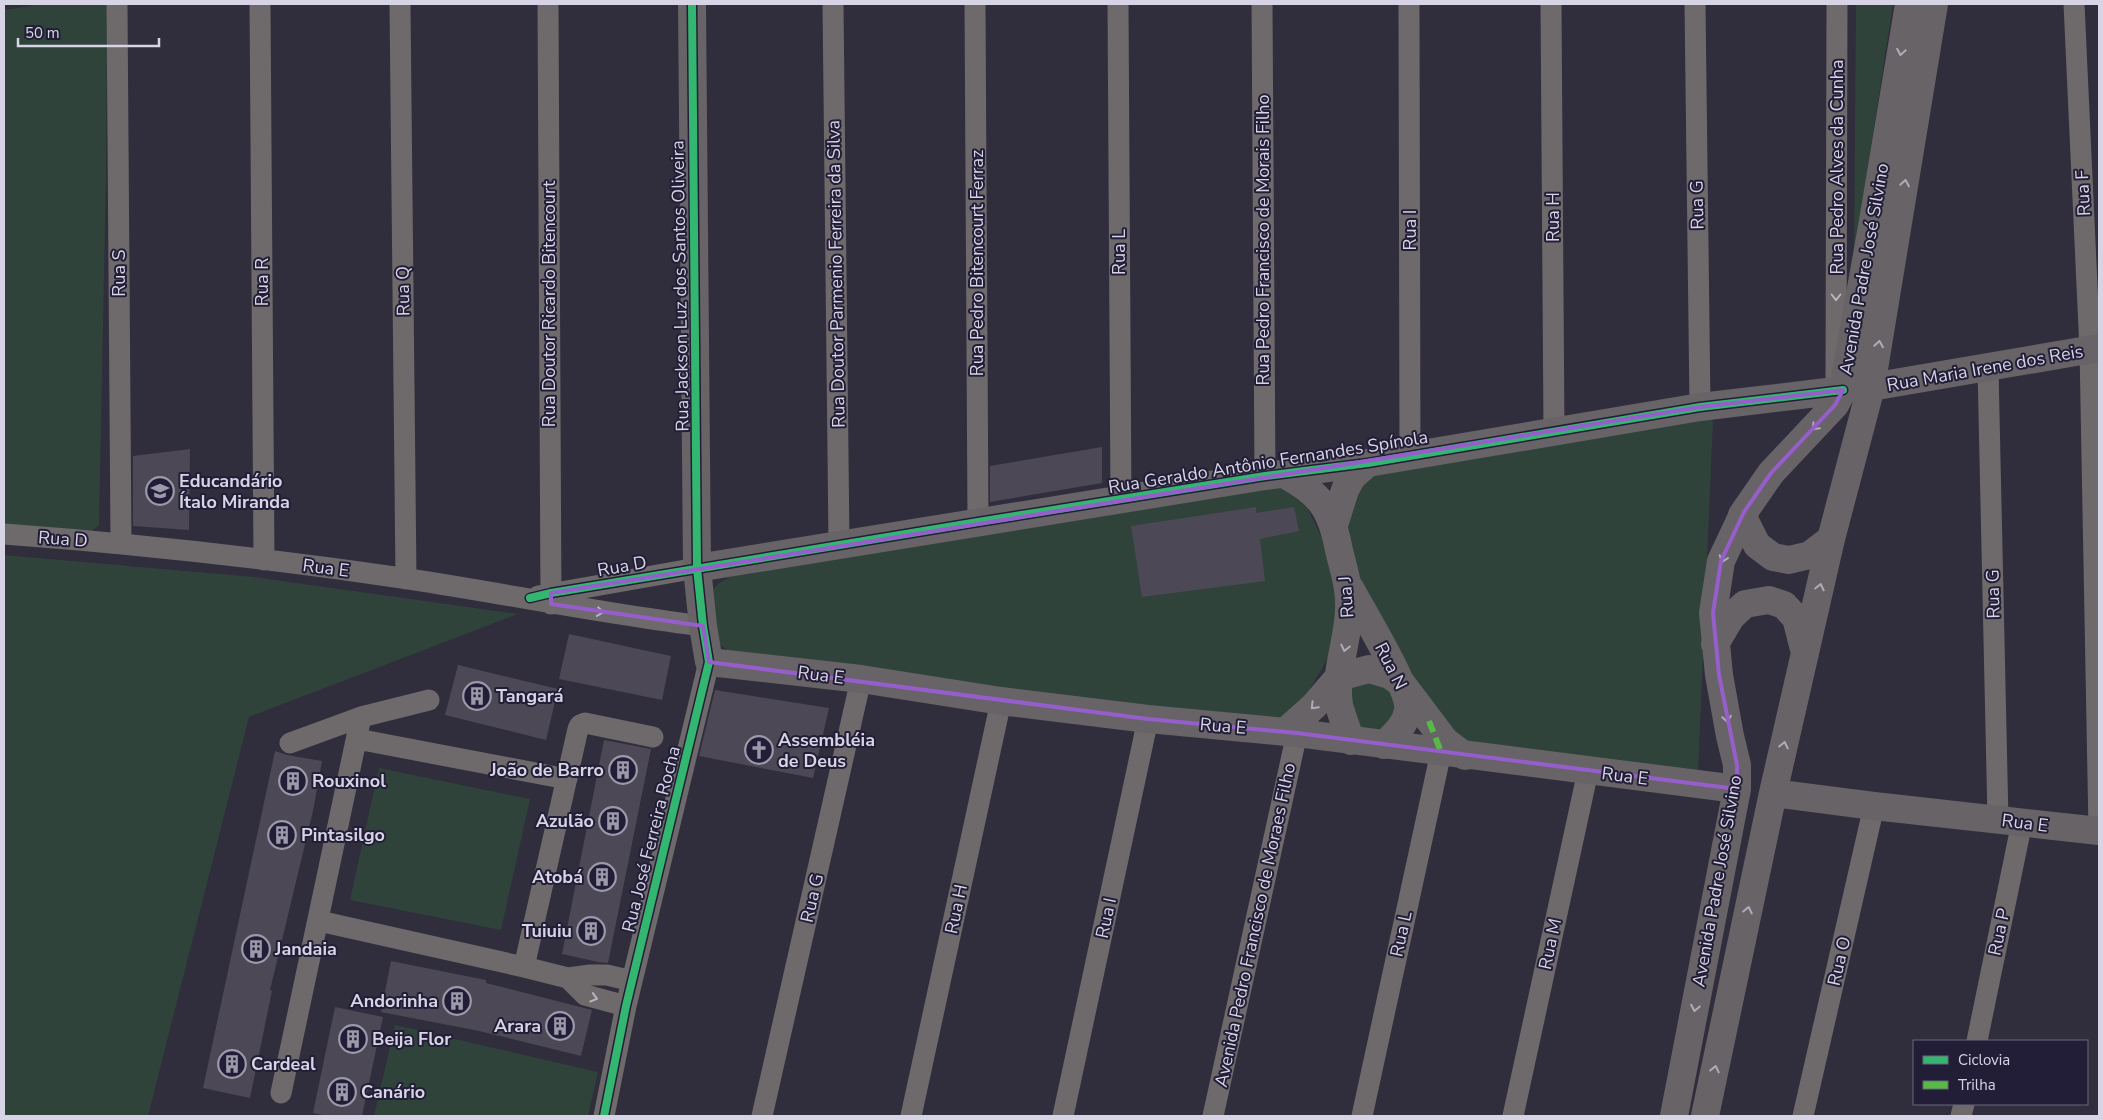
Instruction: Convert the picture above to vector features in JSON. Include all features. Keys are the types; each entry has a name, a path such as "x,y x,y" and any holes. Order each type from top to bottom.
{"street":[{"name":"Rua S","path":"117,4 121,543"},
{"name":"Rua R","path":"260,4 264,560"},
{"name":"Rua Q","path":"400,4 406,579"},
{"name":"Rua Doutor Ricardo Bitencourt","path":"548,4 551,599"},
{"name":"Rua Jackson Luz dos Santos Oliveira","path":"692,4 698,568"},
{"name":"Rua Doutor Parmenio Ferreira da Silva","path":"833,4 840,544"},
{"name":"Rua Pedro Bitencourt Ferraz","path":"975,4 978,522"},
{"name":"Rua L","path":"1118,4 1121,500"},
{"name":"Rua Pedro Francisco de Morais Filho","path":"1262,4 1275,475"},
{"name":"Rua I","path":"1409,4 1410,456"},
{"name":"Rua H","path":"1551,4 1554,431"},
{"name":"Rua G","path":"1695,4 1700,407"},
{"name":"Rua Pedro Alves da Cunha","path":"1837,4 1840,390"},
{"name":"Avenida Padre José Silvino","path":"1674,1116 1737,789 1737,765 1719,676 1712,613 1722,561 1742,515 1771,473 1835,405 1840,390 1874,221 1909,4"},
{"name":"Avenida Padre José Silvino","path":"1705,1116 1773,792 1831,539 1872,387 1934,4"},
{"name":"Rua F","path":"2074,4 2094,349 2099,831"},
{"name":"Rua Maria Irene dos Reis","path":"1872,387 2094,349"},
{"name":"Rua G","path":"1988,368 2010,821"},
{"name":"Rua Geraldo Antônio Fernandes Spínola","path":"698,568 1275,475 1368,463 1700,407 1840,390"},
{"path":"1334,525 1345,490 1352,476 1368,463"},
{"name":"Rua J","path":"1275,475 1304,484 1319,497 1334,525 1348,584 1349,611 1346,642 1339,677 1339,704 1352,741"},
{"path":"1742,515 1757,545 1773,557 1789,560 1810,555 1831,539"},
{"name":"Rua D","path":"4,534 121,543"},
{"name":"Rua E","path":"121,543 406,579 530,598 551,599 629,617 703,626"},
{"name":"Rua D","path":"551,599 698,568"},
{"name":"Rua José Ferreira Rocha","path":"604,1116 626,1006 709,662 703,626 698,568"},
{"name":"Rua N","path":"1348,584 1402,684 1408,703 1408,712 1398,731 1384,745"},
{"path":"1716,644 1731,617 1745,604 1768,600 1784,606 1796,618 1805,654"},
{"name":"Rua E","path":"709,662 861,680 1001,701 1148,719 1291,732 1737,789"},
{"path":"1291,732 1339,677 1369,669 1390,675 1402,684 1453,754"},
{"name":"Rua G","path":"762,1116 861,680"},
{"path":"290,743 361,717 429,700"},
{"name":"Rua H","path":"911,1116 1001,701"},
{"path":"281,1094 361,717"},
{"name":"Rua I","path":"1063,1116 1148,719"},
{"path":"524,966 580,725 585,724 652,737"},
{"name":"Avenida Pedro Francisco de Moraes Filho","path":"1213,1116 1291,732"},
{"path":"357,739 567,779"},
{"name":"Rua L","path":"1362,1116 1453,754"},
{"name":"Rua M","path":"1513,1116 1588,771"},
{"name":"Rua E","path":"1773,792 1874,806 2099,831"},
{"name":"Rua O","path":"1803,1116 1874,806"},
{"name":"Rua P","path":"1977,1040 2010,821"},
{"path":"319,921 524,966 568,978 607,975 632,981"},
{"path":"568,978 585,996 626,1006"}],"highlighted area":[{"path":"1843,390 1835,405 1771,473 1744,512 1721,561 1713,613 1719,675 1737,765 1737,789 1297,733 1148,719 709,662 703,626 551,604 551,593 1700,407"}],"green space":[{"path":"42,4 107,4 106,175 99,525 92,531 4,530 4,10"},
{"path":"1856,4 1893,4 1854,256"},
{"path":"1713,419 1698,773 1473,746 1455,737 1430,708 1369,608 1350,556 1343,512 1348,496 1371,475 1639,427"},
{"path":"1266,483 1289,491 1308,509 1329,553 1337,605 1332,651 1307,694 1282,717 1264,722 734,654 719,643 710,622 708,595 718,584 738,572"},
{"path":"4,555 254,577 518,614 249,717 148,1116 4,1116"},
{"path":"1355,681 1392,687 1396,716 1381,730 1361,731 1343,697"},
{"path":"379,768 530,799 501,930 350,900"},
{"path":"395,1025 598,1072 588,1116 374,1116"}],"building":[{"path":"1102,447 1102,483 990,502 990,466"},
{"name":"Educandário Ítalo Miranda","path":"190,449 189,530 133,526 133,456"},
{"path":"1256,507 1256,513 1294,507 1299,531 1260,539 1265,581 1142,597 1131,526"},
{"path":"569,634 671,656 662,700 559,679"},
{"path":"458,665 558,689 546,740 445,715"},
{"path":"715,690 829,708 813,778 699,756"},
{"path":"604,740 651,749 608,963 562,954"},
{"path":"275,751 322,761 313,811 270,990 272,991 250,1098 203,1088"},
{"path":"391,961 486,980 486,983 592,1010 581,1056 479,1031 381,1012"},
{"path":"335,1007 383,1017 362,1116 327,1116 313,1113"}],"marked path":[{"path":"1429,721 1441,752"}],"cycle path":[{"path":"604,1116 626,1006 709,662 697,568 692,4"},
{"path":"530,598 978,522 1265,476 1368,463 1700,407 1843,390"}],"place":[{"name":"Educandário Ítalo Miranda","path":"160,491"},
{"name":"Tangará","path":"477,696"},
{"name":"Assembléia de Deus","path":"759,750"},
{"name":"João de Barro","path":"623,770"},
{"name":"Rouxinol","path":"293,781"},
{"name":"Azulão","path":"613,821"},
{"name":"Pintasilgo","path":"282,835"},
{"name":"Atobá","path":"602,877"},
{"name":"Tuiuiu","path":"591,931"},
{"name":"Jandaia","path":"256,949"},
{"name":"Andorinha","path":"457,1001"},
{"name":"Arara","path":"560,1026"},
{"name":"Beija Flor","path":"353,1039"},
{"name":"Cardeal","path":"232,1064"},
{"name":"Canário","path":"342,1092"}]}
